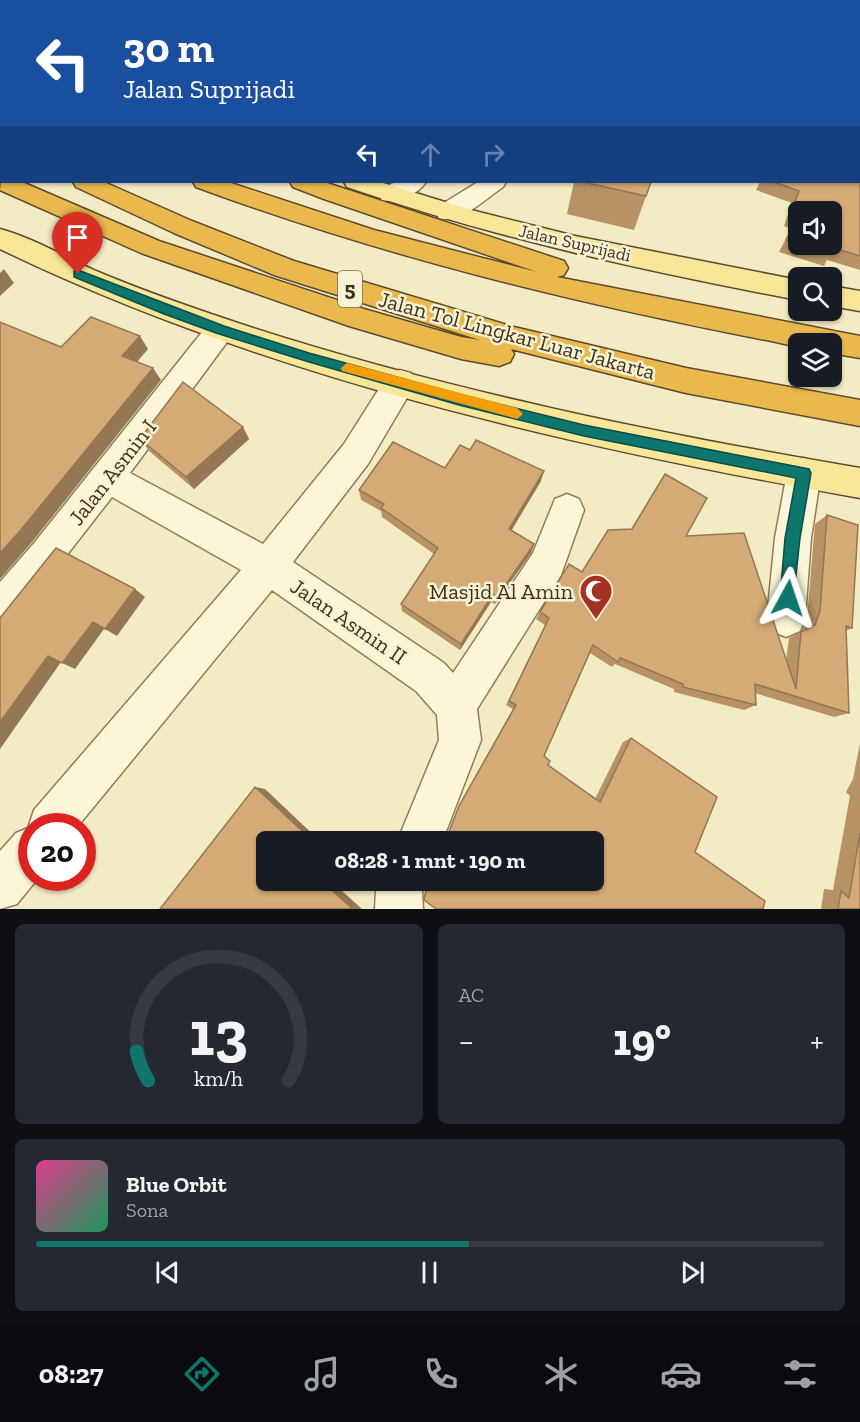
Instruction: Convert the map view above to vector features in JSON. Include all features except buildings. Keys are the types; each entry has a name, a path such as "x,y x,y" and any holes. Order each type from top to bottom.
{"highway":[{"path":"6,183 150,247 420,337 497,354 626,368"},
{"name":"Jalan Tol Lingkar Luar Jakarta","path":"87,183 153,216 286,269 482,330 626,368 727,390 860,413"},
{"path":"208,183 303,218 528,281 667,312 860,347"},
{"path":"305,183 364,206 496,247 667,312"}],"main road":[{"name":"Jalan Suprijadi","path":"359,183 448,212 620,254 788,288"},
{"path":"0,238 116,291 220,330 400,382 584,430 860,483"},
{"path":"842,298 860,301"}],"street":[{"path":"391,194 412,183"},
{"path":"448,212 492,183"},
{"name":"Jalan Asmin I","path":"0,611 108,478 220,330"},
{"path":"61,813 268,566 356,454 400,382"},
{"path":"786,618 793,538 804,473"},
{"name":"Jalan Asmin II","path":"108,478 268,566 430,676 456,705"},
{"path":"424,831 460,740 456,705 548,563 567,510"},
{"path":"0,887 18,866"},
{"path":"399,891 399,909"}],"slow traffic":[{"path":"347,368 517,414"}],"place":[{"name":"Masjid Al Amin","path":"596,620"}],"route":[{"path":"78,274 116,291 220,330 459,399 584,430 804,473 793,538 788,598"}]}
